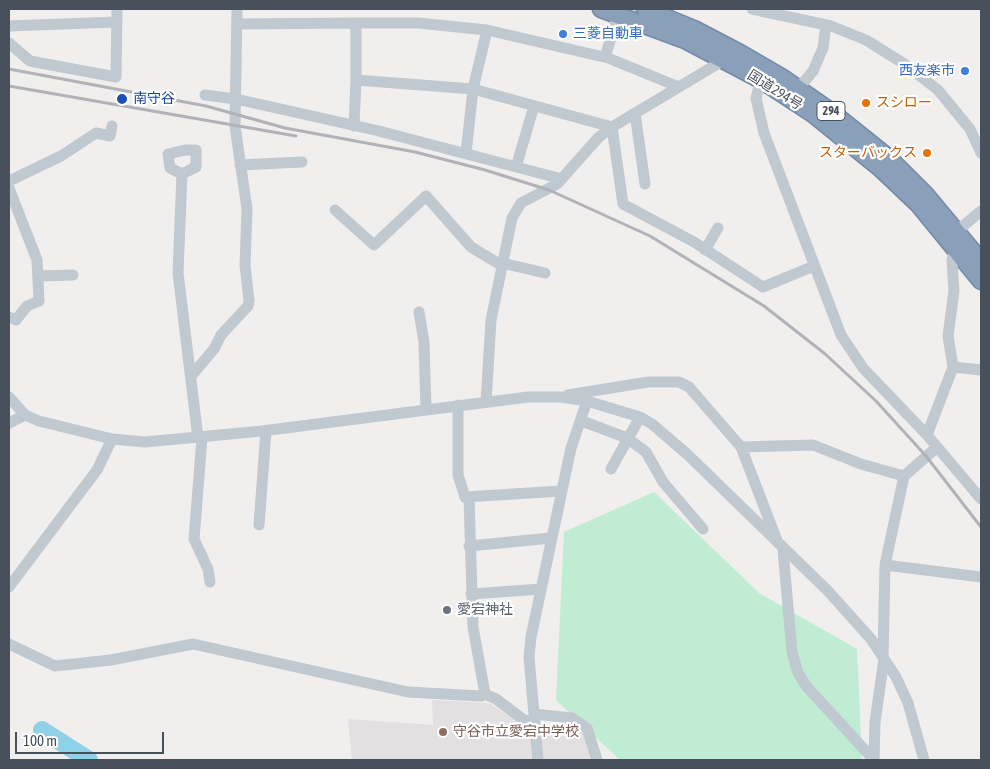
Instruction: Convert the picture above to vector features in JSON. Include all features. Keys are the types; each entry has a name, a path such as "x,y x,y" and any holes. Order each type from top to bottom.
{"highway":[{"name":"国道294号","path":"602,9 619,11 685,40 761,80 813,114 880,168 918,204 981,281"},
{"name":"国道294号","path":"644,9 694,29 740,53 829,110 889,158 926,195 981,261"}],"street":[{"path":"9,43 30,61 116,77 117,9"},
{"path":"192,375 214,349 221,335 248,306 245,265 247,209 235,126 237,9"},
{"path":"752,9 826,25 866,40 906,65 938,90 970,129 981,153"},
{"path":"605,58 619,11"},
{"path":"9,26 117,22"},
{"path":"354,126 356,23"},
{"path":"238,24 418,23 487,30 605,58 678,87"},
{"path":"798,89 813,72 823,48 826,25"},
{"path":"466,153 473,90 487,30"},
{"path":"486,402 491,320 512,218 521,203 549,190 562,179 598,138 612,127 724,60"},
{"path":"356,80 473,90 612,127"},
{"path":"761,80 756,98 764,133 841,335 862,368 927,435 936,448 981,499"},
{"path":"205,95 236,99 354,126 562,179"},
{"path":"516,167 534,106"},
{"path":"636,113 645,184"},
{"path":"9,181 61,156 96,133 110,136 112,126"},
{"path":"612,127 623,204 706,250 763,287 814,266"},
{"path":"240,165 302,162"},
{"path":"182,174 179,287 200,438 194,539 208,569 210,582"},
{"path":"9,188 37,260 39,301 27,306 16,320 9,317"},
{"path":"335,210 374,245 426,196 471,247 502,264 545,273"},
{"path":"956,231 981,211"},
{"path":"706,250 718,228"},
{"path":"927,435 953,367 948,336 954,290 952,260 955,248"},
{"path":"38,276 73,275"},
{"path":"419,312 424,342 426,409"},
{"path":"953,367 980,370"},
{"path":"561,397 648,382 679,382 689,387 742,447 781,548 792,652 798,673 807,687 874,760"},
{"path":"9,398 25,416 38,422 112,439 145,442 266,431 528,397 561,397 587,401 640,417 652,424 687,454 848,612 884,658 896,677 908,703 924,760"},
{"path":"538,760 528,658 540,589 561,491 571,448 582,421 587,401"},
{"path":"458,405 458,475 465,497 561,491"},
{"path":"9,423 25,416"},
{"path":"611,469 640,417"},
{"path":"582,421 627,438 646,452 663,482 703,530"},
{"path":"260,525 266,431"},
{"path":"9,587 97,470 112,439"},
{"path":"742,447 813,445 861,464 904,476"},
{"path":"874,760 875,722 884,658 885,565 904,476 936,448"},
{"path":"469,497 469,546 473,627 485,694"},
{"path":"469,546 551,538"},
{"path":"885,565 981,577"},
{"path":"471,594 540,589"},
{"path":"9,644 55,666 111,660 193,644 408,692 481,696 485,694 524,720 535,717 572,718 586,728 597,760"}],"shaded area":[{"name":"守谷市立愛宕中学校","path":"432,700 489,703 526,728 547,735 572,718 587,728 597,760 352,760 348,719 433,725"}],"green space":[{"path":"654,492 759,593 857,649 862,760 620,760 556,700 564,532"}],"waterway":[{"path":"42,730 89,760"}],"railway":[{"path":"9,69 206,106 285,128 415,152 485,170 549,190 650,236 764,306 824,353 876,401 926,456 981,527"},
{"path":"9,86 296,136"}],"place":[{"name":"三菱自動車","path":"563,34"},
{"name":"西友楽市","path":"965,71"},
{"name":"南守谷","path":"122,99"},
{"name":"スシロー","path":"866,103"},
{"name":"スターバックス","path":"927,153"},
{"name":"愛宕神社","path":"447,610"},
{"name":"守谷市立愛宕中学校","path":"443,732"}]}
